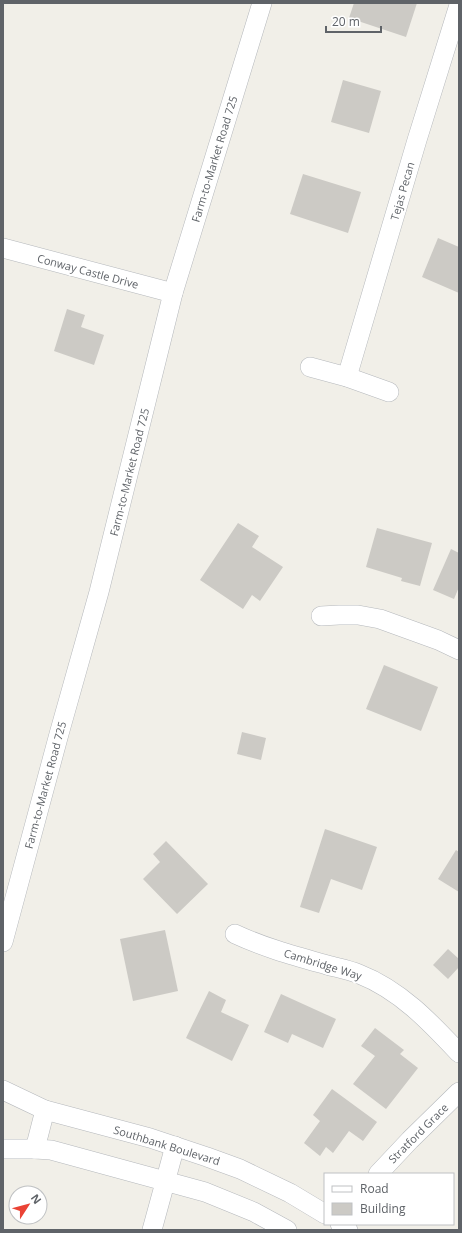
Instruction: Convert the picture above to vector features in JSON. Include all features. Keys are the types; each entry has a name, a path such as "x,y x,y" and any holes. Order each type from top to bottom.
{"street":[{"name":"Farm-to-Market Road 725","path":"3,942 99,592 173,293 262,3"},
{"name":"Tejas Pecan","path":"347,377 414,148 459,5"},
{"name":"Conway Castle Drive","path":"3,248 173,293"},
{"path":"310,367 347,377 389,392"},
{"path":"320,616 339,614 358,615 380,619 438,640 459,650"},
{"name":"Cambridge Way","path":"235,934 254,943 358,974 380,984 397,994 417,1011 459,1053"},
{"name":"Southbank Boulevard","path":"3,1090 45,1110 150,1138 240,1169 290,1193 324,1213"},
{"name":"Stratford Grace","path":"379,1173 459,1092"},
{"path":"35,1149 45,1110"},
{"path":"152,1230 175,1146"},
{"path":"3,1149 51,1150 205,1192 254,1212 287,1230"}],"building":[{"path":"354,3 417,3 406,37 349,18"},
{"path":"343,80 381,91 369,133 331,122"},
{"path":"303,174 361,192 348,233 290,214"},
{"path":"438,238 459,247 459,293 422,277"},
{"path":"67,309 85,315 81,327 104,335 94,365 54,351"},
{"path":"238,523 259,536 252,547 283,567 260,601 252,595 243,609 200,580"},
{"path":"377,528 432,543 420,586 401,581 402,578 366,567"},
{"path":"451,549 459,553 459,587 454,599 433,590"},
{"path":"384,665 438,687 421,731 366,709"},
{"path":"242,732 266,738 261,760 237,754"},
{"path":"325,829 377,847 362,890 331,879 319,913 300,907"},
{"path":"166,841 208,884 177,914 143,879 160,862 153,854"},
{"path":"456,850 459,852 459,892 438,879"},
{"path":"165,930 178,991 133,1001 120,939"},
{"path":"448,949 459,959 459,967 448,979 433,965"},
{"path":"209,991 226,1000 221,1012 249,1025 232,1061 186,1038"},
{"path":"281,994 336,1019 323,1048 292,1034 288,1043 264,1032"},
{"path":"375,1028 404,1050 400,1054 418,1068 386,1109 353,1084 375,1056 361,1046"},
{"path":"332,1089 377,1122 363,1141 349,1131 333,1153 326,1147 320,1156 304,1143 320,1121 313,1115"}]}
